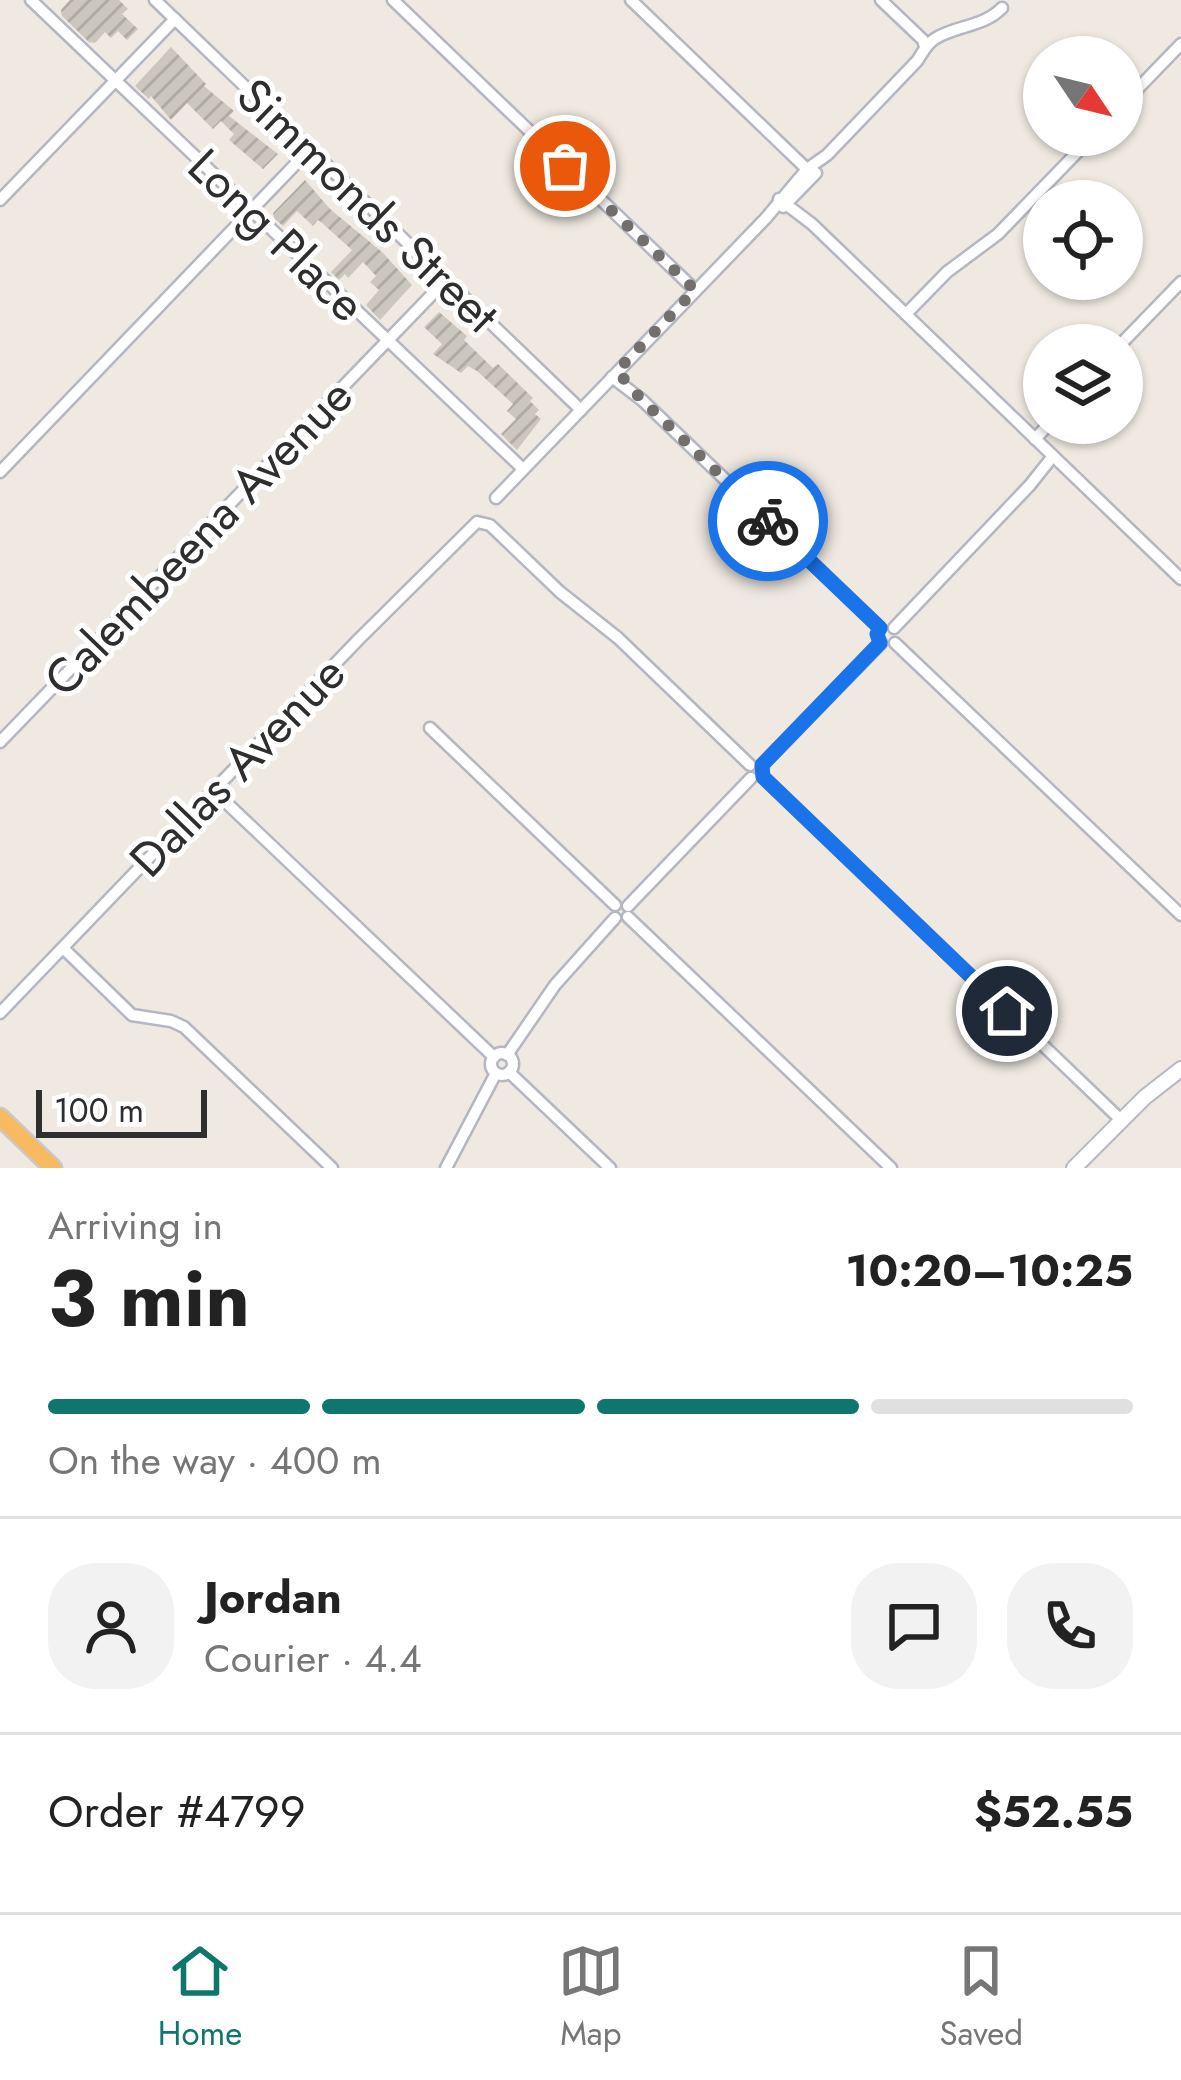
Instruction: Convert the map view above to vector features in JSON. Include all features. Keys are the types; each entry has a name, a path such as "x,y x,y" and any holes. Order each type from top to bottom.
{"highway":[{"path":"0,1118 53,1168"}],"street":[{"name":"Long Place","path":"31,0 523,469"},
{"name":"Simmonds Street","path":"155,0 580,410"},
{"path":"393,0 695,290"},
{"path":"631,0 810,172"},
{"path":"881,0 925,47"},
{"path":"496,498 921,57 925,47 940,35 987,20 1002,8"},
{"path":"0,200 175,19"},
{"path":"1143,83 1181,44"},
{"path":"0,472 310,148"},
{"path":"906,314 955,265 998,234 1074,156"},
{"path":"785,198 1023,427"},
{"name":"Calembeena Avenue","path":"0,742 446,280"},
{"path":"1140,324 1181,282"},
{"path":"615,374 887,628 898,637 890,646 877,638 887,628 1056,459"},
{"path":"1040,444 1181,578"},
{"name":"Dallas Avenue","path":"0,1013 477,522 490,525 617,638 756,771"},
{"path":"610,1168 491,1064 621,911 880,643"},
{"path":"895,643 1181,915"},
{"path":"430,728 890,1168"},
{"path":"756,771 1121,1120"},
{"path":"214,791 512,1063 446,1168"},
{"path":"62,948 132,1015 184,1027 332,1168"},
{"path":"1074,1168 1121,1120 1178,1076"}],"building":[{"path":"70,0 119,0 128,9 122,14 138,29 127,40 118,31 111,38 105,32 95,43 89,42 62,16"},
{"path":"171,47 204,86 234,111 229,116 278,154 263,169 229,140 234,134 221,121 213,129 187,103 171,120 151,96 149,99 135,86"},
{"path":"305,180 412,285 380,320 366,305 379,290 370,282 376,276 363,262 348,278 345,274 339,280 331,272 352,250 318,220 313,226 297,211 283,226 274,218 273,213"},
{"path":"439,312 493,368 498,364 533,398 530,401 541,419 517,450 501,434 516,419 507,411 513,404 477,371 468,366 461,373 433,354 442,344 424,327"}],"way so far":[{"path":"565,166 695,290 617,371 768,521"}],"route":[{"path":"768,521 880,628 880,643 762,765 763,777 1007,1011"}]}
